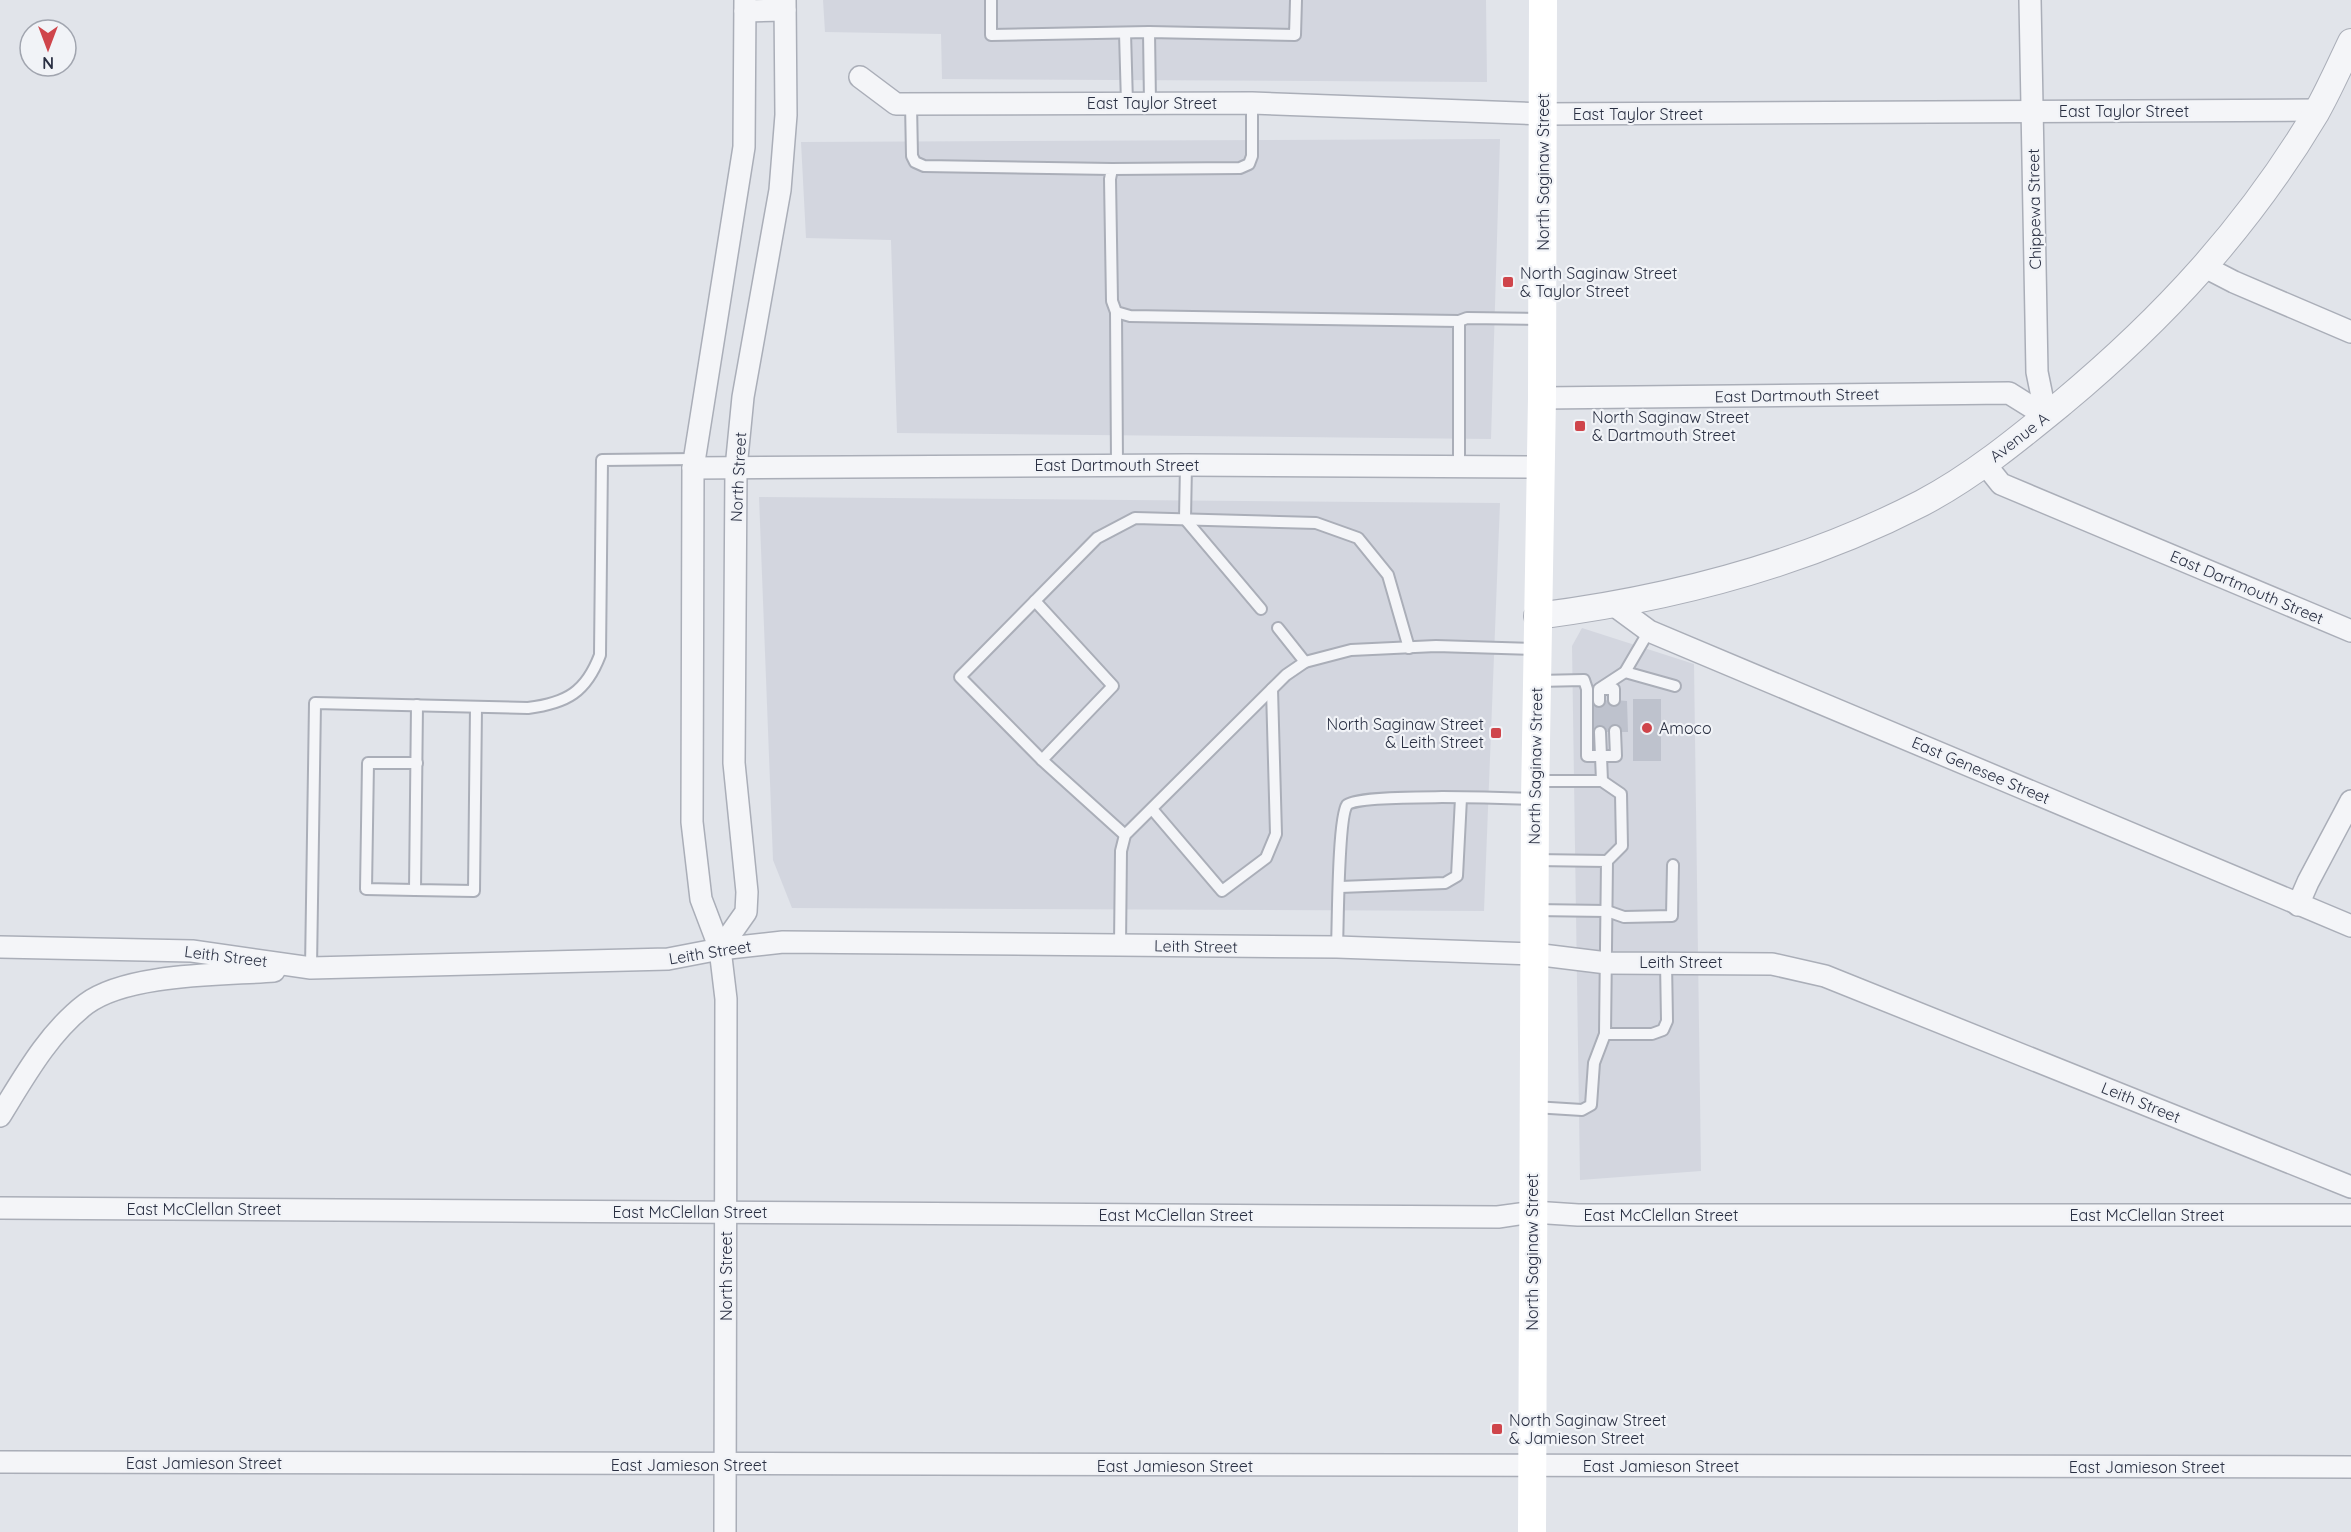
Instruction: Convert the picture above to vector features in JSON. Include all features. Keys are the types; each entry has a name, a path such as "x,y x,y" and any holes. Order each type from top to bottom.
{"main road":[{"name":"North Saginaw Street","path":"1532,1532 1534,860 1542,398 1543,0"}],"street":[{"name":"Chippewa Street","path":"2031,0 2037,372 2046,416"},
{"path":"745,5 785,5"},
{"name":"North Street","path":"725,1532 726,999 720,949 701,898 692,822 694,464 744,147 745,5"},
{"name":"North Street","path":"720,949 746,912 747,892 734,763 736,468 743,397 780,190 786,115 785,5"},
{"name":"Avenue A","path":"1537,616 1615,606 1776,565 1870,528 1925,501 1985,464 2112,361 2168,308 2205,267 2239,227 2318,110 2351,42"},
{"name":"East Taylor Street","path":"860,77 896,104 1252,103 1543,114 2318,110"},
{"path":"2205,267 2351,333"},
{"name":"East Dartmouth Street","path":"1542,398 2009,393 2046,416"},
{"name":"East Dartmouth Street","path":"694,464 736,468 1117,465 1541,467"},
{"name":"East Dartmouth Street","path":"1985,464 2001,484 2351,631"},
{"name":"East Genesee Street","path":"1615,606 1649,631 2351,926"},
{"path":"2298,904 2351,801"},
{"name":"Leith Street","path":"0,947 192,951 311,968 668,959 720,949 783,942 1337,946 1534,954 1607,963 1666,961 1772,964 1825,976 2351,1187"},
{"path":"0,1116 49,1042 87,1003 129,984 311,968"},
{"name":"East McClellan Street","path":"0,1208 1498,1217 1533,1212 1578,1215 2351,1215"},
{"name":"East Jamieson Street","path":"0,1462 2351,1467"}],"lane":[{"path":"991,0 991,35 1149,32 1295,35 1296,0"},
{"path":"1149,32 1150,103"},
{"path":"1125,33 1127,103"},
{"path":"911,104 912,156 915,162 924,166 1112,169 1240,168 1249,164 1252,156 1252,103"},
{"path":"1112,169 1110,179 1112,301 1116,312 1117,465"},
{"path":"1116,312 1130,316 1459,321 1467,318 1542,319"},
{"path":"1459,321 1459,467"},
{"path":"311,968 315,703 528,708 554,705 574,694 592,676 600,655 602,460 694,464"},
{"path":"1186,465 1185,519 1261,609"},
{"path":"1125,835 1042,760 960,677 1097,538 1135,518 1316,523 1358,538 1388,575 1409,648"},
{"path":"1035,601 1113,686 1042,760"},
{"path":"1278,628 1305,662"},
{"path":"1599,689 1625,672 1649,631"},
{"path":"1120,945 1121,851 1125,835 1272,689 1305,662 1351,650 1436,646 1536,649"},
{"path":"1625,672 1675,686"},
{"path":"1536,681 1584,680 1587,689 1587,756 1616,756 1615,731"},
{"path":"1152,809 1222,891 1266,858 1276,834 1272,689"},
{"path":"1587,689 1614,689 1614,700"},
{"path":"1599,689 1599,701"},
{"path":"416,890 417,705"},
{"path":"417,763 368,763 366,889 474,891 476,707"},
{"path":"1600,732 1602,781"},
{"path":"1337,946 1342,830 1346,807 1351,802 1378,798 1461,798 1602,781 1621,794 1622,846 1607,861 1605,1034 1594,1063 1591,1105 1582,1110 1533,1107"},
{"path":"1340,887 1445,883 1456,876 1461,798"},
{"path":"1534,860 1607,861"},
{"path":"1534,910 1607,911 1624,917 1672,916 1673,865"},
{"path":"1605,1034 1652,1034 1663,1030 1667,1021 1666,961"}],"shaded area":[{"path":"823,0 1486,0 1487,82 942,79 941,34 825,32"},
{"path":"1500,139 1491,439 897,433 891,240 806,238 801,142"},
{"path":"759,497 1500,503 1484,911 792,908 773,860"},
{"path":"1582,628 1694,664 1701,1171 1580,1180 1572,646"}],"building":[{"path":"1633,699 1661,699 1661,761 1633,761"},
{"path":"1589,701 1627,701 1628,732 1589,732"}],"place":[{"name":"North Saginaw Street & Taylor Street","path":"1508,282"},
{"name":"North Saginaw Street & Dartmouth Street","path":"1580,426"},
{"name":"Amoco","path":"1647,728"},
{"name":"North Saginaw Street & Leith Street","path":"1496,733"},
{"name":"North Saginaw Street & Jamieson Street","path":"1497,1429"}]}
